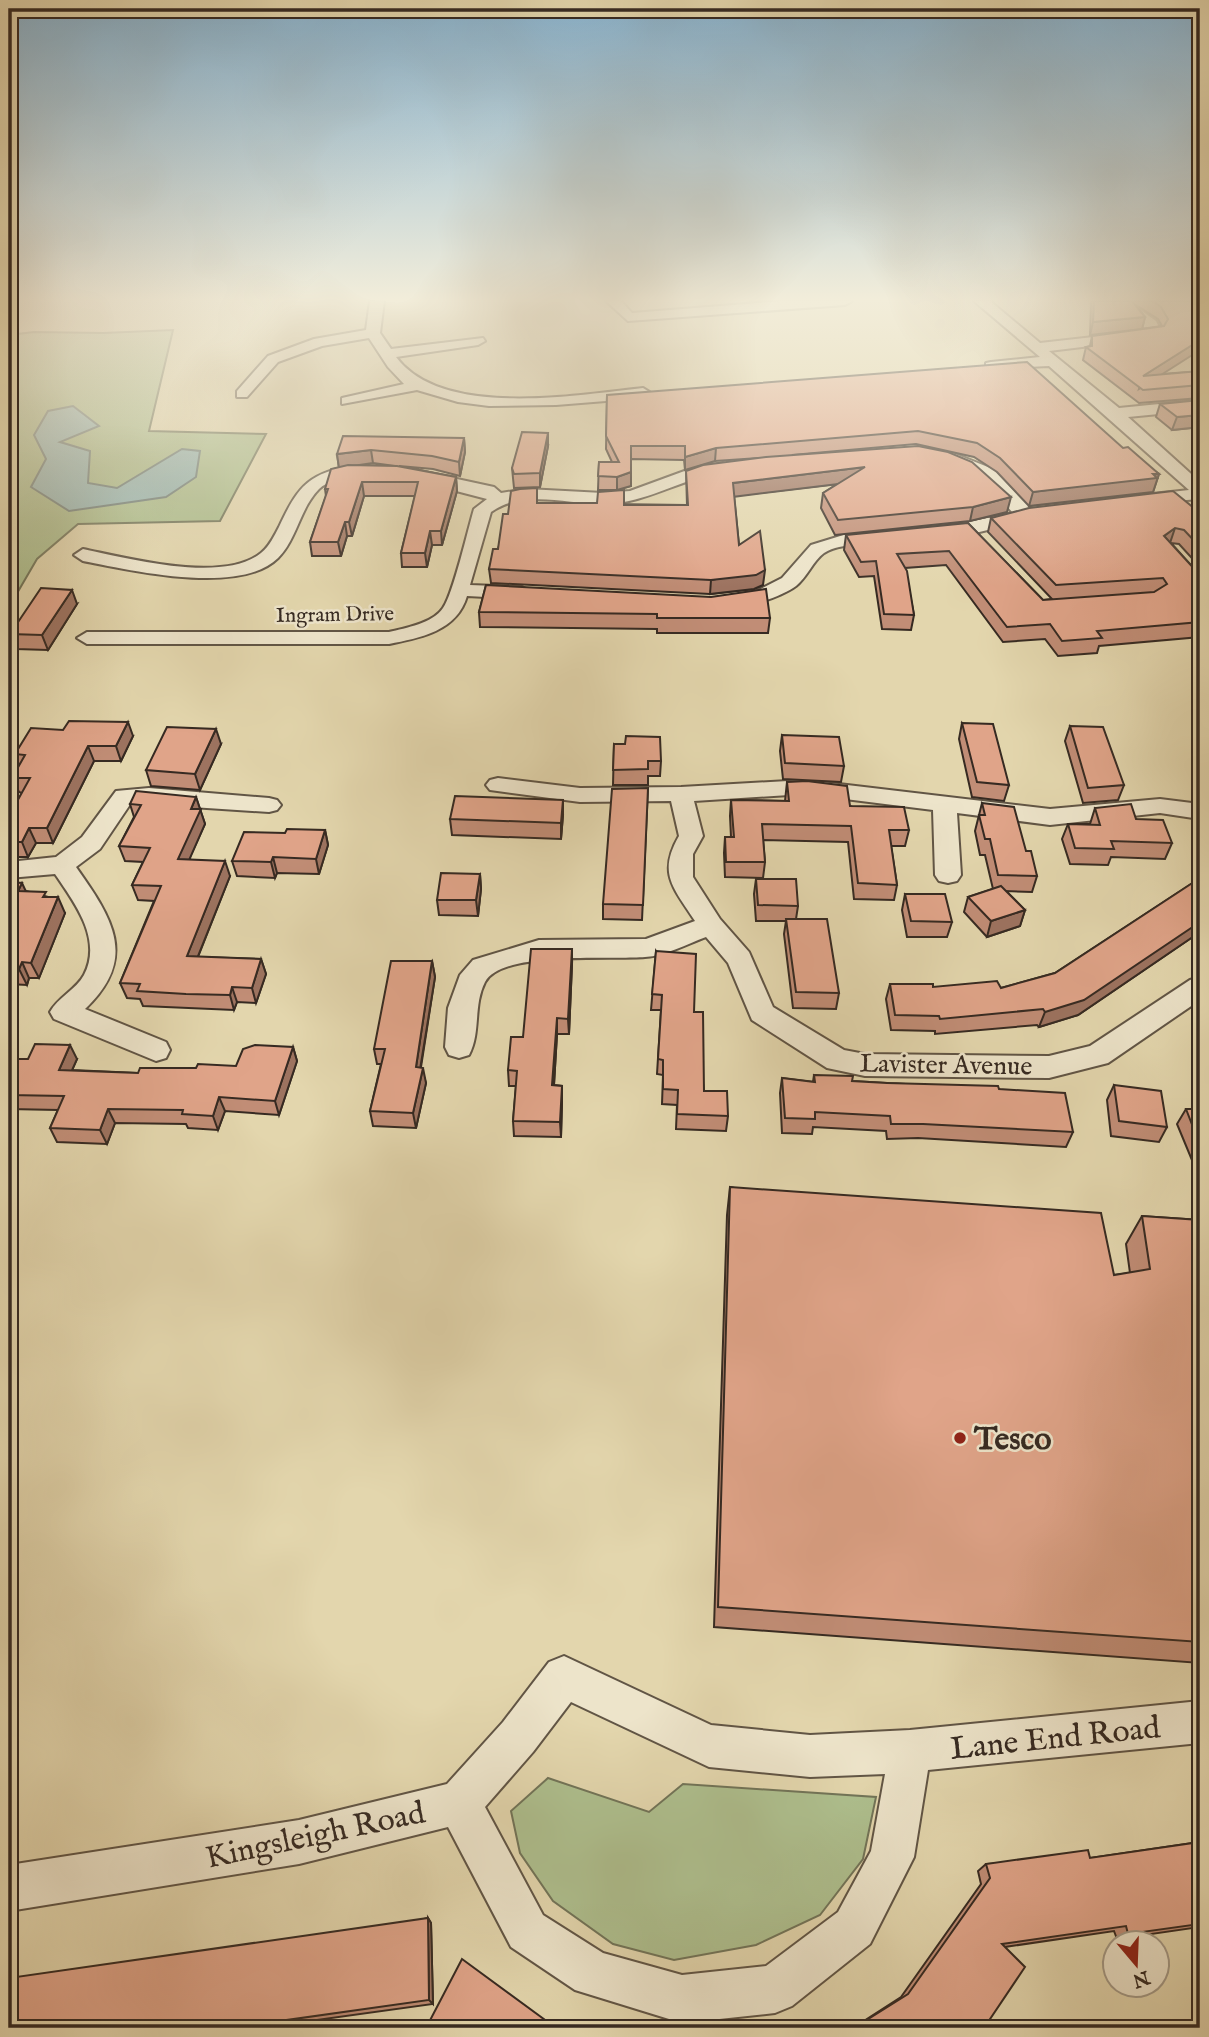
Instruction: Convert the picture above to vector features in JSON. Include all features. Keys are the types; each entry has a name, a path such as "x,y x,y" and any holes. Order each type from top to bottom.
{"street":[{"path":"348,401 370,396"},
{"path":"458,396 524,402 606,396"},
{"path":"1094,396 1200,493"},
{"path":"1115,413 1200,405"},
{"path":"927,453 947,455 987,473 1024,515"},
{"path":"408,475 488,491 498,499 508,495 619,498 638,494 690,472 738,468"},
{"path":"83,555 181,571 207,572 264,560 277,548 308,487 321,476 346,471 383,473"},
{"path":"1115,503 1200,493"},
{"name":"Ingram Drive","path":"87,638 389,638 418,632 440,622 453,610 483,509 498,499"},
{"path":"710,603 760,597 789,582 818,548 849,539 912,536 971,529 1024,515 1050,512"},
{"path":"971,529 990,549"},
{"path":"459,590 542,594"},
{"path":"498,785 580,795 681,794 805,787 945,802 1050,817 1160,806 1200,811"},
{"name":"Lavister Avenue","path":"681,794 691,836 681,854 680,877 711,925 740,960 762,1013 837,1060 865,1065 1049,1067 1098,1055 1195,998"},
{"path":"9,870 62,865 91,843 124,796 149,795 269,805"},
{"path":"945,802 948,875"},
{"path":"62,865 99,920 105,944 97,978 64,1012 156,1050"},
{"path":"459,1047 463,1008 474,975 483,967 539,949 648,948 711,925"},
{"name":"Lane End Road","path":"564,1677 709,1746 810,1756 910,1751 1200,1722"},
{"name":"Kingsleigh Road","path":"9,1888 299,1842 458,1803 518,1737 564,1677"},
{"path":"458,1803 527,1931 593,1972 682,1999 775,1989 854,1928 892,1857 910,1751"}],"green space":[{"path":"9,396 157,396 149,431 266,434 220,521 78,524 37,559 9,607"},
{"path":"548,1778 649,1812 683,1784 876,1797 863,1859 820,1915 756,1945 674,1960 613,1944 553,1901 520,1853 511,1811"}],"water":[{"path":"73,406 99,426 60,442 90,451 88,483 117,488 182,449 200,451 196,477 166,497 69,511 31,487 46,459 34,435 48,411"}],"building":[{"path":"607,396 1065,396 1123,448 1128,447 1159,474 1153,474 1157,478 1033,492 1000,458 977,443 918,431 716,448 685,457 685,446 631,446 631,472 617,477 598,476 599,462 619,462 606,436"},
{"path":"1200,400 1200,415 1177,417 1160,404"},
{"path":"522,432 548,433 540,473 514,474 512,468"},
{"path":"343,436 464,438 459,462 432,456 371,450 337,454"},
{"path":"918,446 948,452 972,462 1011,497 973,507 838,520 823,493 865,467 733,483 739,545 760,531 765,570 756,575 711,580 489,569 493,549 498,549 503,514 508,514 511,491 537,488 537,503 597,503 598,492 624,490 624,505 688,505 686,471 703,465 766,457"},
{"path":"348,465 397,466 456,477 441,531 430,531 425,553 401,553 418,482 362,482 349,522 345,522 338,542 310,542 328,489 325,489 331,469"},
{"path":"1173,491 1200,513 1200,547 1184,530 1175,528 1164,536 1200,573 1200,622 1097,631 1102,638 1062,641 1050,624 1007,627 949,551 897,554 907,571 914,615 884,614 876,561 861,562 846,535 968,523 1043,600 1154,592 1167,584 1163,578 1056,585 991,518 1029,508"},
{"path":"486,585 711,597 766,589 770,618 657,618 657,614 479,612"},
{"path":"41,588 72,590 42,635 10,634"},
{"path":"69,721 128,722 116,746 88,746 47,828 29,828 22,842 9,842 9,816 30,778 12,778 25,755 15,754 31,728 63,730"},
{"path":"962,723 993,724 1009,785 977,782"},
{"path":"1070,726 1103,727 1124,785 1088,788"},
{"path":"167,727 216,729 195,774 146,770"},
{"path":"782,735 839,737 844,766 785,763"},
{"path":"626,736 660,737 661,761 648,761 648,769 613,770 614,744 625,744"},
{"path":"807,781 847,786 850,806 904,807 909,830 889,830 897,885 858,883 851,826 762,824 765,862 726,862 725,837 734,837 731,800 789,801 787,782"},
{"path":"648,788 643,905 603,904 612,789"},
{"path":"136,791 196,797 191,809 201,809 178,859 225,861 187,956 261,959 252,988 232,987 230,995 186,994 137,991 140,984 120,983 161,886 132,885 150,848 119,846 141,805 130,804"},
{"path":"455,796 563,800 561,823 450,819"},
{"path":"982,803 1014,807 1026,851 1031,851 1037,876 998,875 990,839 985,839 979,815 985,815"},
{"path":"1131,804 1136,819 1163,820 1172,843 1111,841 1114,849 1075,848 1068,824 1100,825 1095,808"},
{"path":"287,829 325,830 316,859 273,857 271,862 232,861 244,832 285,833"},
{"path":"441,873 480,874 476,900 437,900"},
{"path":"1200,878 1200,922 1084,1000 1045,1012 1043,1009 940,1019 939,1016 895,1015 890,984 933,984 933,987 997,981 1001,988 1055,973"},
{"path":"756,879 796,879 798,906 758,905"},
{"path":"9,882 22,883 18,891 46,892 43,897 58,897 31,963 22,962 19,969 9,969"},
{"path":"1001,886 1025,910 991,921 968,897"},
{"path":"905,894 945,894 952,922 911,921"},
{"path":"786,919 827,919 839,993 796,992"},
{"path":"531,949 572,949 568,1019 557,1018 552,1085 562,1086 560,1122 513,1121 517,1071 508,1070 511,1037 523,1037"},
{"path":"656,951 696,954 694,1012 703,1012 704,1091 727,1091 728,1116 677,1114 678,1090 663,1089 663,1060 658,1059 662,995 652,994"},
{"path":"391,961 432,961 416,1067 423,1068 413,1113 370,1111 385,1049 374,1049"},
{"path":"35,1044 70,1045 59,1070 138,1073 140,1068 196,1068 198,1064 236,1066 243,1049 255,1045 293,1047 275,1101 219,1097 213,1116 182,1114 183,1110 108,1109 100,1130 50,1128 64,1096 9,1095 9,1059 28,1059"},
{"path":"814,1075 853,1076 852,1081 998,1086 999,1089 1065,1093 1073,1132 891,1124 890,1116 815,1112 815,1119 785,1118 782,1078 815,1082"},
{"path":"1114,1085 1161,1091 1167,1127 1119,1121"},
{"path":"1186,1109 1200,1109 1200,1145"},
{"name":"Tesco","path":"730,1187 1101,1213 1114,1275 1150,1269 1142,1216 1200,1220 1200,1642 718,1607"},
{"path":"1200,1842 1200,1924 1170,1928 1100,1928 1002,1944 1025,1967 984,2028 854,2028 908,1994 990,1878 986,1864 1088,1850 1090,1858"},
{"path":"428,1918 429,2000 230,2028 9,2028 9,1978"},
{"path":"462,1959 556,2028 426,2028"}],"place":[{"name":"Tesco","path":"960,1438"}]}
